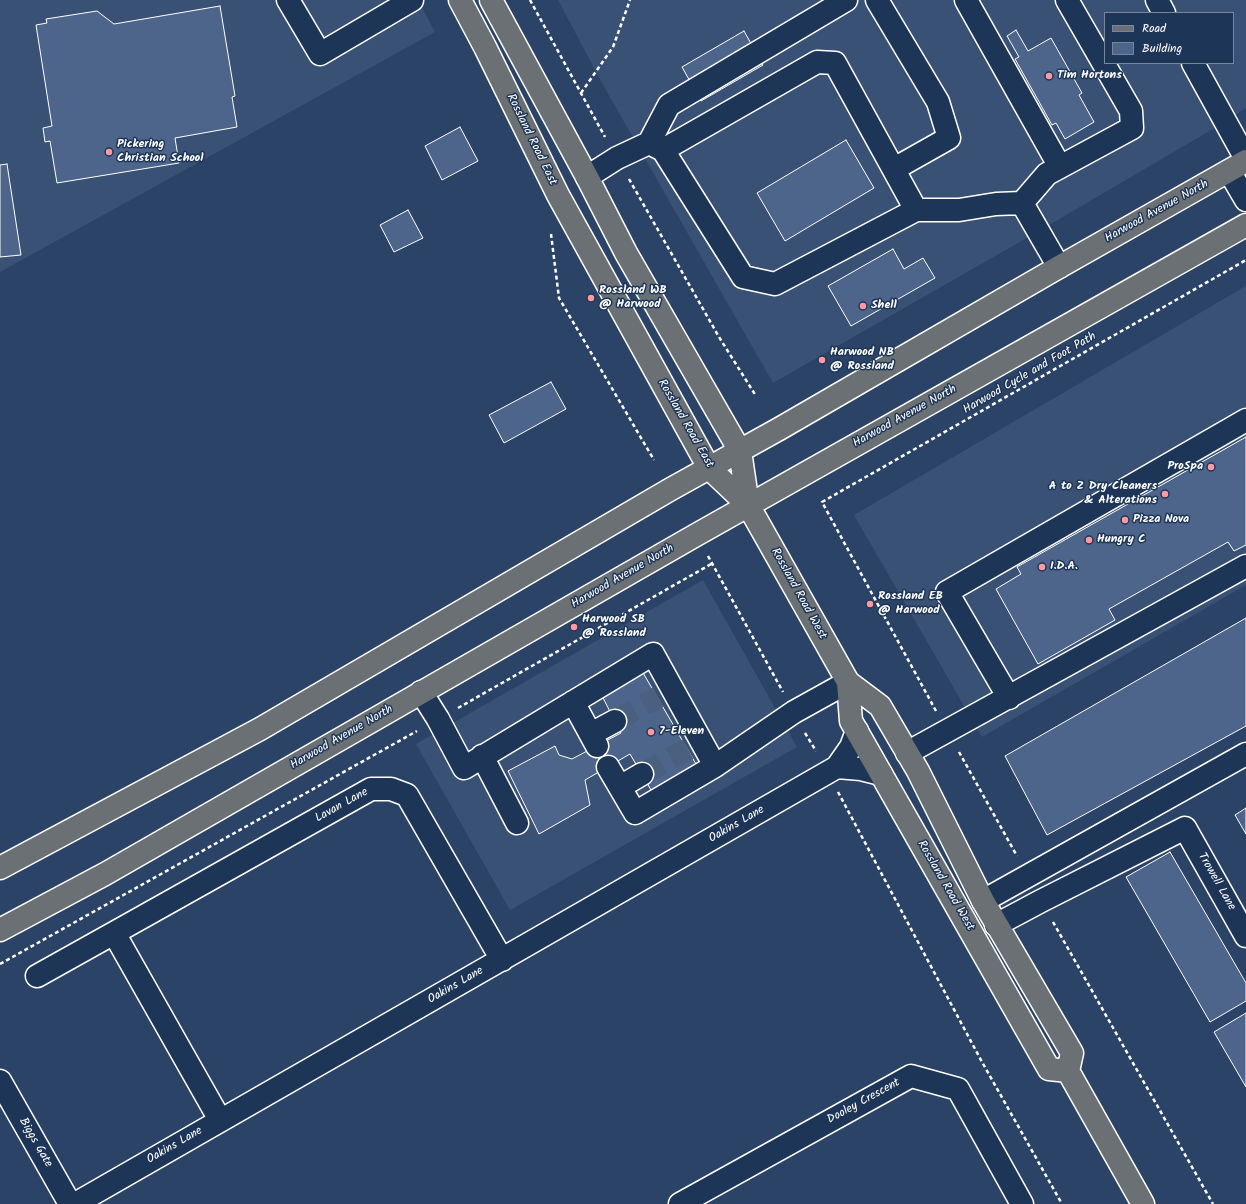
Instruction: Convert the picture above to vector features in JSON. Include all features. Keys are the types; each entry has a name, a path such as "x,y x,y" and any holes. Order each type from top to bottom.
{"main road":[{"name":"Rossland Road East","path":"460,0 485,47 558,195 708,468 748,505"},
{"path":"491,0 587,176 626,253 740,451 748,505"},
{"name":"Harwood Avenue North","path":"0,868 260,729 708,468 1240,164"},
{"name":"Harwood Avenue North","path":"0,930 105,874 748,505 1246,224"},
{"name":"Rossland Road West","path":"748,505 848,682 880,706 907,753 996,925 1072,1053 1068,1071 1049,1069 851,721 848,682"},
{"path":"1068,1071 1143,1204"}],"street":[{"path":"288,0 320,54 412,0"},
{"path":"656,146 669,105 846,0"},
{"path":"877,0 938,102 949,138 894,169"},
{"path":"966,0 1060,166"},
{"path":"656,146 743,277 775,284 916,210 959,210 996,204 1022,203 1047,174 1132,128 1131,111 1067,0"},
{"path":"1157,0 1163,12"},
{"path":"587,176 617,158 656,146 817,62 835,63 916,210"},
{"path":"1193,64 1240,164 1246,200"},
{"path":"1022,203 1059,267"},
{"path":"1009,698 948,592 1246,420"},
{"path":"907,753 1246,566"},
{"path":"422,692 464,768 653,654 665,693 695,745 715,766"},
{"path":"608,767 635,813 715,766 794,712 848,682"},
{"path":"573,702 594,740 615,721"},
{"name":"Oakins Lane","path":"75,1204 832,770 851,747 857,731"},
{"path":"983,901 1246,754"},
{"path":"482,756 517,823"},
{"path":"832,770 862,769 881,774"},
{"path":"620,787 642,774"},
{"name":"Lavan Lane","path":"37,976 371,789 391,789 407,795 502,960"},
{"name":"Trowell Lane","path":"996,925 1185,828 1246,936"},
{"path":"114,933 220,1120"},
{"name":"Dooley Crescent","path":"680,1204 911,1076 958,1089 1022,1204"},
{"name":"Biggs Gate","path":"0,1081 70,1204"}],"path":[{"path":"530,0 617,158 719,337 756,396"},
{"path":"581,93 613,47 630,0"},
{"path":"551,230 559,298 654,460"},
{"name":"Harwood Cycle and Foot Path","path":"822,502 1246,260"},
{"path":"696,535 713,563 794,712 832,770 982,1062 1062,1204"},
{"path":"0,964 713,563"}],"shaded area":[{"name":"Pickering Christian School","path":"0,0 418,0 435,32 0,272"},
{"path":"558,0 1246,0 1246,108 1213,129 1032,235 773,383 603,85"},
{"path":"1246,286 1246,585 982,737 854,515"},
{"path":"703,580 797,747 510,910 416,744"}],"building":[{"path":"220,6 235,96 232,97 237,127 175,138 179,163 57,183 50,141 45,142 43,128 52,126 36,25 47,23 46,19 97,11 114,24"},
{"name":"Tim Hortons","path":"1016,30 1028,51 1051,38 1082,93 1079,95 1094,122 1065,139 1056,123 1052,125 1015,59 1019,57 1007,36"},
{"path":"744,31 763,65 701,101 682,67"},
{"path":"460,127 478,161 442,180 425,146"},
{"path":"846,140 874,188 785,241 757,193"},
{"path":"7,164 21,255 0,257 0,165"},
{"path":"408,210 423,238 394,252 380,225"},
{"name":"Shell","path":"893,249 904,269 923,258 935,278 851,326 828,286"},
{"path":"551,382 566,409 504,443 489,415"},
{"path":"1246,437 1246,545 1234,551 1228,542 1109,609 1115,620 1038,664 996,589 1021,574 1017,567"},
{"path":"1246,618 1246,726 1047,835 1005,756"},
{"path":"642,671 696,764 651,790 630,754 585,780 590,805 539,834 508,771 555,746 559,755 572,759 621,733 601,694"},
{"path":"1246,808 1246,834 1235,815"},
{"path":"1170,852 1246,983 1246,1001 1210,1022 1126,877"},
{"path":"1246,1013 1246,1087 1214,1032"}],"tunnel":[{"path":"615,721 658,697"},
{"path":"642,774 688,749"}],"place":[{"name":"Tim Hortons","path":"1049,76"},
{"name":"Pickering Christian School","path":"109,152"},
{"name":"Rossland WB @ Harwood","path":"591,298"},
{"name":"Shell","path":"863,306"},
{"name":"Harwood NB @ Rossland","path":"822,360"},
{"name":"ProSpa","path":"1211,467"},
{"name":"A to Z Dry Cleaners & Alterations","path":"1165,494"},
{"name":"Pizza Nova","path":"1125,520"},
{"name":"Hungry C","path":"1089,540"},
{"name":"I.D.A.","path":"1042,567"},
{"name":"Rossland EB @ Harwood","path":"870,604"},
{"name":"Harwood SB @ Rossland","path":"574,627"},
{"name":"7-Eleven","path":"651,732"}]}
